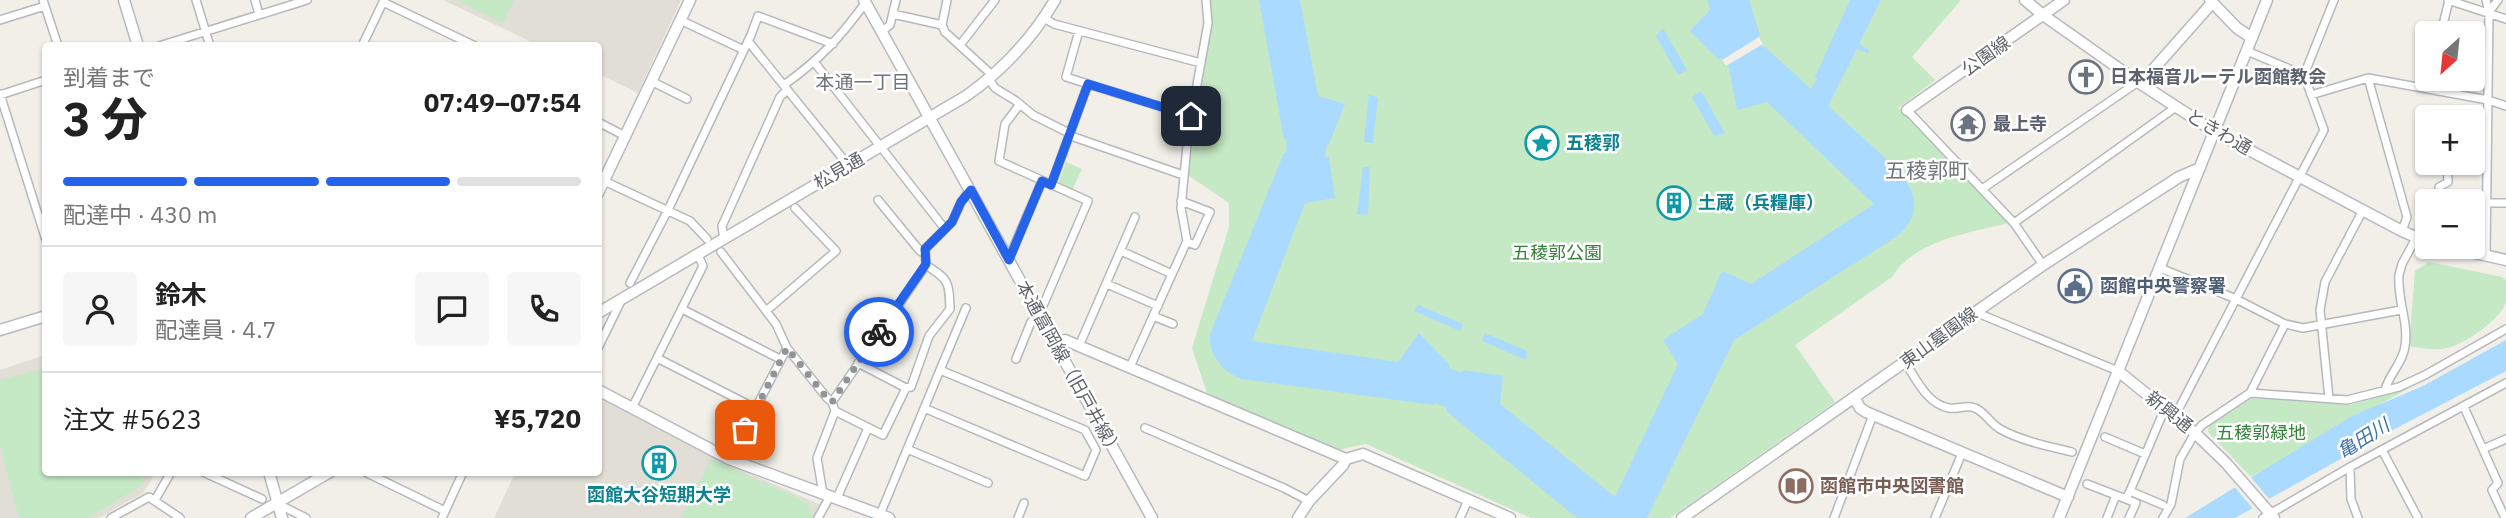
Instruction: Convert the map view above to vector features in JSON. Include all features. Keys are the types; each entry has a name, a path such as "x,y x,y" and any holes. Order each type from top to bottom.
{"street":[{"path":"124,0 137,42"},
{"path":"196,0 209,42"},
{"path":"255,0 260,15"},
{"path":"172,42 307,0"},
{"path":"690,0 625,136 603,173 690,221 706,239"},
{"path":"882,31 890,25 896,0"},
{"path":"947,0 942,25 945,32 991,78 995,88 1033,115 1071,135 1183,175"},
{"path":"960,46 995,0"},
{"name":"松見通","path":"602,311 966,96 991,78 1028,41 1055,0"},
{"path":"1130,367 1187,242 1181,217 1183,175 1208,23 1206,0"},
{"name":"ときわ通","path":"2025,0 2138,82 2215,132 2415,238"},
{"name":"公園線","path":"1907,110 2064,0"},
{"path":"2059,518 2267,0"},
{"path":"2175,416 2324,130 2304,75 2334,0"},
{"path":"2444,21 2449,0 2506,19"},
{"path":"2486,0 2489,12 2486,255 2506,260"},
{"path":"2489,12 2498,0"},
{"path":"364,42 383,1 467,42"},
{"path":"724,240 722,226 785,88 833,44 865,1"},
{"name":"本通富岡線（旧戸井線）","path":"865,1 1152,518"},
{"path":"1982,189 2150,73 2211,2 2237,29 2252,38"},
{"path":"0,20 44,3 57,42"},
{"path":"893,14 942,25"},
{"path":"630,283 668,210 758,16 833,44"},
{"path":"1044,18 1054,24 1201,63"},
{"path":"680,20 744,50"},
{"path":"1079,31 1066,77 1191,116"},
{"path":"748,41 848,166"},
{"path":"2247,51 2304,75"},
{"path":"815,63 945,229"},
{"path":"2311,95 2368,78 2415,87"},
{"path":"2368,78 2407,217 2402,231"},
{"path":"42,81 0,95 42,227"},
{"path":"651,81 687,99"},
{"path":"1051,185 1088,84"},
{"path":"2439,91 2506,106"},
{"path":"1016,359 1088,201 999,161 1005,124 1020,104"},
{"path":"2014,223 2176,107"},
{"path":"1907,110 2014,223 2043,265"},
{"path":"602,124 625,136"},
{"name":"東山墓園線","path":"1682,518 2043,265 2179,177 2200,168"},
{"path":"2440,189 2448,182 2448,175"},
{"path":"1009,260 1042,181"},
{"path":"832,402 926,264 925,249 952,222 961,202 971,190"},
{"path":"878,200 925,254"},
{"path":"1181,201 1210,212 1195,245 1187,242"},
{"path":"2487,203 2506,203"},
{"path":"766,311 836,251 795,208"},
{"path":"2329,398 2320,310 2325,282 2363,210"},
{"path":"1079,346 1135,217"},
{"path":"2385,390 2405,345 2399,275 2415,240"},
{"path":"1121,251 1172,274"},
{"path":"721,252 776,324 787,348 832,402 835,411 817,458 830,496"},
{"path":"632,408 703,266 698,255"},
{"path":"835,411 883,435 906,388 911,387 929,336 950,309 949,284 926,264"},
{"path":"2160,268 2236,299 2285,324 2303,328 2401,310"},
{"path":"1107,284 1158,306"},
{"path":"602,340 622,299"},
{"path":"602,392 729,458 883,517 907,449 966,308"},
{"path":"682,309 780,359"},
{"path":"1975,312 2118,371"},
{"path":"1153,316 1173,324"},
{"path":"0,330 42,317"},
{"path":"2163,518 2171,504 2180,458 2195,433 2202,425 2250,393 2285,324"},
{"path":"2250,393 2347,400 2425,375 2506,329"},
{"path":"1055,344 1065,340 1346,459 1363,454 1510,518"},
{"path":"729,458 787,348"},
{"path":"657,358 755,408"},
{"path":"1905,362 1925,393 1938,404 1952,409 1973,407 1981,411 1997,428 2027,441 2072,452"},
{"path":"858,363 906,388"},
{"path":"924,408 1085,476 1096,450 1085,430 940,370"},
{"name":"新興通","path":"2118,371 2195,433 2240,479 2268,515"},
{"path":"2268,515 2350,467 2506,383"},
{"path":"1854,399 1860,408 1872,415 2068,497"},
{"path":"2464,407 2498,483 2492,490 2504,518"},
{"path":"2126,499 2165,408"},
{"path":"1834,518 1872,415"},
{"path":"818,518 868,428"},
{"path":"1145,428 1309,501"},
{"path":"1091,441 1105,434"},
{"path":"2105,437 2145,454"},
{"path":"2483,449 2506,439"},
{"path":"907,449 988,483"},
{"path":"2382,450 2418,518"},
{"path":"1935,518 1962,453"},
{"path":"1298,518 1309,501 1346,459"},
{"path":"2350,467 2351,499 2358,518"},
{"path":"155,500 169,476"},
{"path":"213,476 262,499"},
{"path":"270,476 282,518"},
{"path":"251,518 324,476"},
{"path":"373,476 444,514 461,476"},
{"path":"2087,484 2136,503"},
{"path":"2130,491 2163,505"},
{"path":"2107,518 2116,495"},
{"path":"2129,518 2139,495"},
{"path":"111,518 149,497 180,518"},
{"path":"1460,518 1468,500"},
{"path":"1018,518 1024,503"},
{"path":"278,504 306,518"}],"shaded area":[{"path":"443,0 681,0 638,93 602,75 602,42 532,42"},
{"path":"42,356 42,476 153,476 143,493 99,518 0,518 0,370"},
{"path":"602,400 712,457 821,505 813,518 494,518 514,476 602,476"}],"green space":[{"path":"456,0 514,0 503,23"},
{"name":"五稜郭公園","path":"1210,0 1961,0 1912,57 1935,80 1898,108 2008,223 1944,240 1914,254 1892,277 1795,345 1835,402 1670,518 1531,518 1366,444 1338,450 1207,393 1192,348 1229,227 1229,203 1188,175 1212,23"},
{"path":"1066,162 1082,169 1072,190 1061,185 1059,181"},
{"path":"2429,262 2506,280 2506,302 2497,316 2472,336 2442,349 2409,346 2415,271"},
{"path":"42,369 42,476 142,476 144,484 88,518 19,518 0,446 0,380"},
{"name":"五稜郭緑地","path":"2409,388 2251,477 2208,432 2209,426 2252,398 2350,405"},
{"path":"711,459 807,502 813,515 811,518 681,518"}],"water":[{"path":"1259,0 1300,0 1318,96 1345,104 1327,144 1325,157 1329,157 1335,198 1305,203 1252,341 1398,362 1419,333 1450,365 1449,368 1462,373 1463,370 1503,376 1500,404 1615,497 1678,364 1663,340 1703,314 1722,271 1751,284 1874,204 1767,102 1737,110 1729,68 1722,58 1719,60 1690,31 1710,10 1708,0 1749,0 1760,35 1757,37 1763,47 1811,89 1850,0 1881,0 1859,44 1869,50 1868,53 1857,49 1828,106 1903,177 1914,199 1914,212 1908,224 1896,237 1734,340 1647,518 1577,518 1446,411 1447,408 1435,403 1434,405 1242,379 1229,372 1214,356 1210,334 1286,153 1287,140 1284,139"},
{"path":"1663,28 1687,70 1678,75 1656,36"},
{"path":"1701,91 1725,133 1714,136 1692,97"},
{"path":"1369,94 1378,98 1373,143 1364,142"},
{"path":"1363,167 1370,167 1368,214 1357,215"},
{"path":"1418,305 1463,324 1460,331 1414,311"},
{"path":"1485,333 1527,351 1526,360 1482,341"},
{"name":"亀田川","path":"2506,340 2506,371 2383,435 2235,518 2185,518 2352,416 2423,386"}],"pier":[{"path":"1759,37 1763,44 1726,66 1722,60"},
{"path":"2249,475 2271,501 2255,511 2233,485"}],"way so far":[{"path":"745,430 787,348 832,402 879,332"}],"place":[{"name":"日本福音ルーテル函館教会","path":"2086,77"},
{"name":"最上寺","path":"1968,124"},
{"name":"五稜郭","path":"1542,143"},
{"name":"土蔵（兵糧庫）","path":"1674,203"},
{"name":"函館中央警察署","path":"2075,286"},
{"name":"函館大谷短期大学","path":"659,463"},
{"name":"函館市中央図書館","path":"1796,486"}],"district":[{"name":"本通一丁目","path":"863,82"},
{"name":"五稜郭町","path":"1927,171"}],"route":[{"path":"879,332 926,264 925,249 952,222 961,202 971,190 1009,260 1042,181 1051,185 1060,165 1088,84 1191,116"}]}
